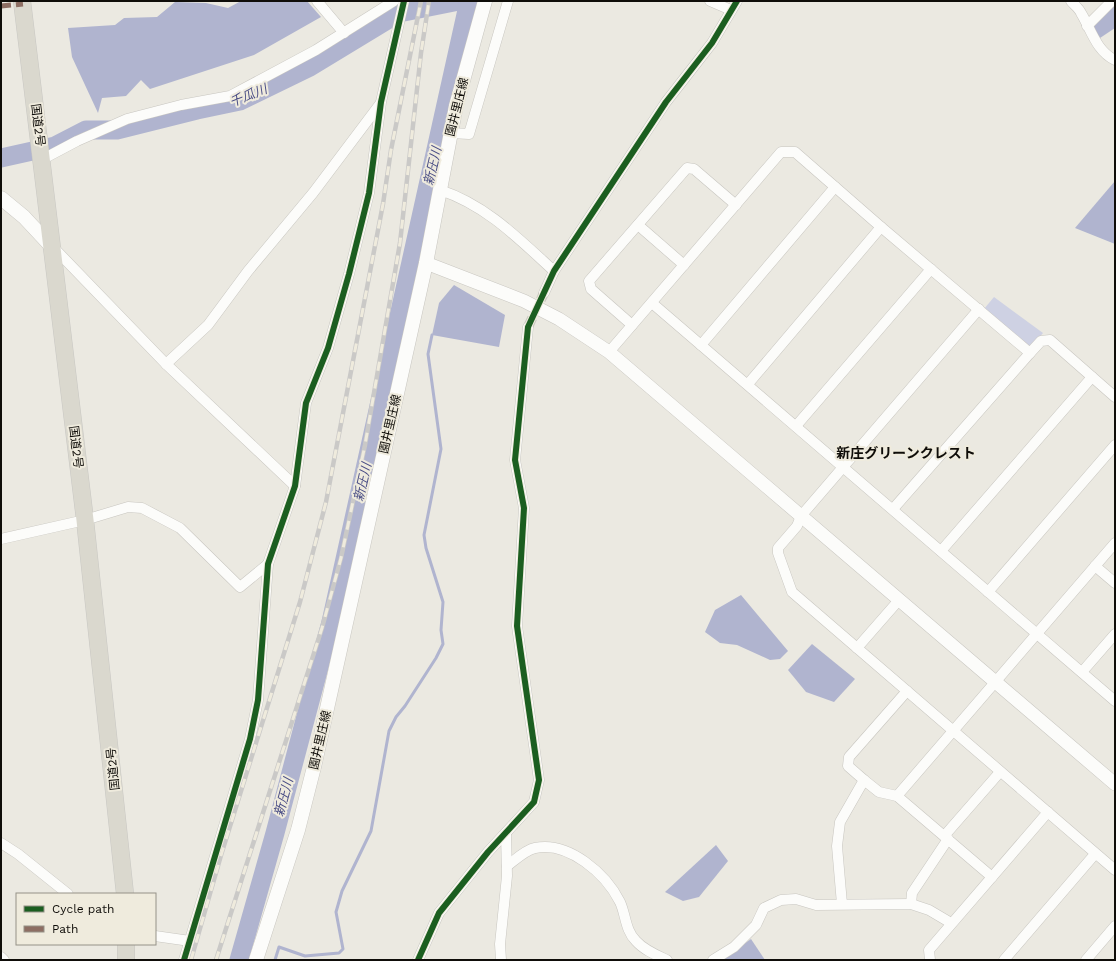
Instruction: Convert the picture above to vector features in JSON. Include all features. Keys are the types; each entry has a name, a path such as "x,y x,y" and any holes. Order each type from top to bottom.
{"highway":[{"name":"国道2号","path":"22,1 43,159 51,246 85,520 125,893"},
{"path":"126,945 126,960"}],"main road":[{"name":"園井里庄線","path":"256,960 298,830 314,767 426,263 451,133 485,1"},
{"path":"1,198 24,217 51,246"}],"street":[{"path":"317,1 344,33"},
{"path":"43,159 77,141 127,119 181,105 230,96 283,69 394,1"},
{"path":"184,960 250,739 258,700 268,564 294,486 306,403 328,348 349,274 368,193 381,102 404,1"},
{"path":"451,133 469,134 508,1"},
{"path":"710,1 731,10"},
{"path":"544,293 554,271 666,102 712,43 737,1"},
{"path":"1071,1 1081,12 1093,38 1110,58 1115,60"},
{"path":"1087,26 1112,1"},
{"path":"166,364 208,325 248,271 313,193 381,102"},
{"path":"609,352 781,152 795,152 1030,353"},
{"path":"632,325 591,289 589,282 687,168 694,170 736,205"},
{"path":"701,345 835,187"},
{"path":"440,190 455,195 487,213 554,271"},
{"path":"638,225 684,265"},
{"path":"748,384 881,227"},
{"path":"51,246 166,364 294,486"},
{"path":"426,263 524,301 558,318 609,352 995,683 1115,783"},
{"path":"796,426 930,268"},
{"path":"652,303 1115,701"},
{"path":"979,309 801,516 797,526 778,548 778,553 792,592 1115,870"},
{"path":"418,960 439,913 506,832 534,802 539,780 517,626 524,508 515,460 528,327"},
{"path":"893,509 1041,341 1050,340 1115,396"},
{"path":"942,551 1092,377"},
{"path":"988,592 1115,445"},
{"path":"1,539 85,520 128,507 142,508 180,528 240,587 268,564"},
{"path":"897,796 952,730 995,683 1115,543"},
{"path":"1095,566 1115,583"},
{"path":"857,648 899,600"},
{"path":"1082,672 1115,634"},
{"path":"907,691 850,757 848,766 879,792 897,796 992,877"},
{"path":"911,904 912,893 946,837 1000,772"},
{"path":"842,904 837,846 840,822 864,780"},
{"path":"930,960 929,950 1048,812"},
{"path":"501,960 500,944 507,866 506,832"},
{"path":"1,843 18,854 67,893"},
{"path":"507,866 535,848 555,848 570,853 594,869 609,885 620,903 626,925 635,941 651,953 667,960"},
{"path":"1004,960 1095,854"},
{"path":"713,960 734,947 756,925 764,908 781,900 796,899 816,905 911,904 929,910 951,923"},
{"path":"1086,960 1115,926"},
{"path":"156,936 190,941"},
{"path":"1,957 4,960"}],"shaded area":[{"path":"241,1 307,1 321,17 254,55 150,89 141,80 126,96 102,98 98,113 72,57 68,28 115,25 124,18 157,17 175,2 206,3 228,8"},
{"path":"1115,4 1115,28 1100,38 1092,26"},
{"path":"1115,181 1115,244 1075,228"},
{"path":"454,285 505,315 499,347 432,335 439,303"},
{"path":"994,297 1043,333 1032,346 1028,347 984,309"},
{"path":"741,595 788,651 780,659 770,660 737,645 720,643 705,632 715,610"},
{"path":"812,644 855,679 834,702 806,692 788,670"},
{"path":"716,845 728,861 699,897 683,901 665,892"},
{"path":"751,939 765,960 721,960"}],"waterway":[{"name":"千瓜川","path":"1,158 55,146 86,130 117,130 240,101 310,67 399,13 459,1"},
{"name":"新圧川","path":"239,960 275,833 331,622 469,1"},
{"path":"275,960 279,947 305,956 339,953 343,949 336,912 342,891 371,831 389,731 396,717 405,706 436,658 443,644 441,630 443,602 426,548 424,535 441,449 428,354 432,335"}],"tunnel":[{"path":"528,327 544,293"}],"railway":[{"path":"191,960 222,852 300,602 326,502 383,204 391,150 421,1"},
{"path":"216,960 322,628 341,558 365,445 400,243 421,53 429,1"}],"marked path":[{"path":"1,6 23,4"}],"cycle path":[{"path":"184,960 250,739 258,700 268,564 295,486 306,403 328,348 349,274 369,193 381,102 404,1"},
{"path":"418,960 439,913 488,852 534,802 539,780 517,626 524,508 515,460 528,327 554,271 666,102 712,43 737,1"}],"district":[{"name":"新庄グリーンクレスト","path":"906,453"}]}
